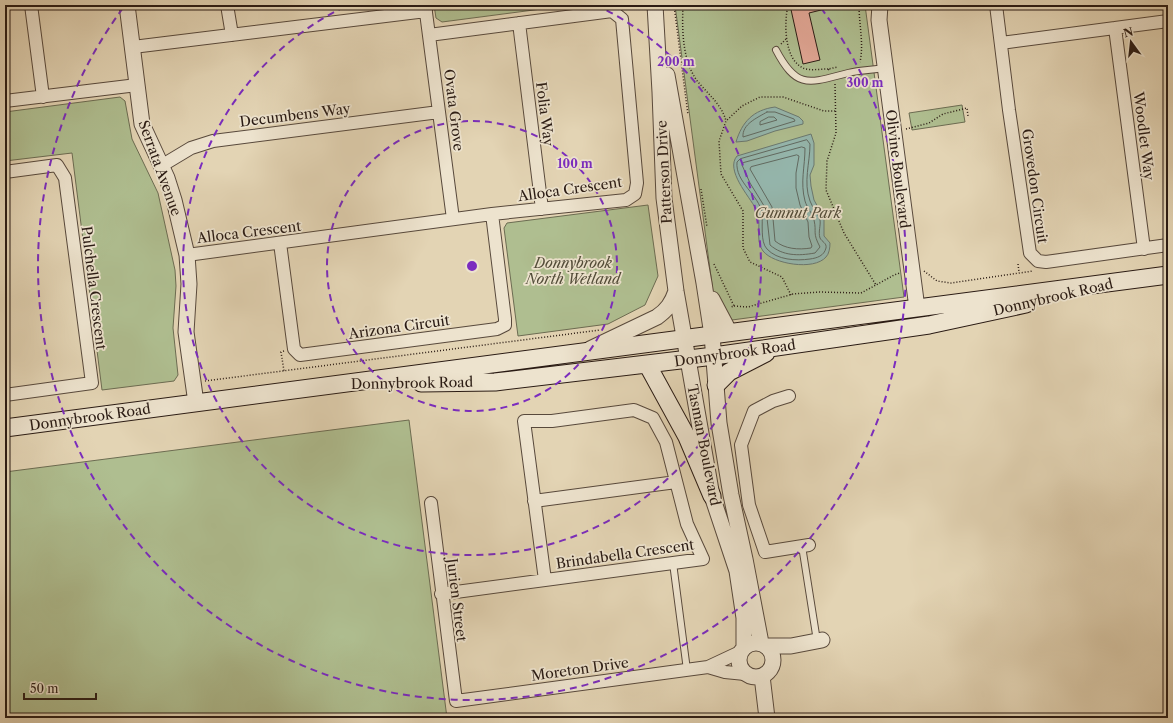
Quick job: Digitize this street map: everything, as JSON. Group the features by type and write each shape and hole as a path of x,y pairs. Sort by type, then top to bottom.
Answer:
{"main road":[{"name":"Donnybrook Road","path":"5,428 1168,275"},
{"name":"Donnybrook Road","path":"342,384 495,382 714,356 929,325 1121,281"},
{"path":"716,385 729,372 758,357 785,346"},
{"path":"647,364 688,437 712,496"}],"street":[{"path":"31,5 44,97"},
{"name":"Serrata Avenue","path":"127,5 142,124 161,166 174,200 187,255 189,284 186,332 196,403"},
{"path":"227,5 232,35"},
{"name":"Patterson Drive","path":"683,339 664,198 655,5 712,335"},
{"name":"Olivine Boulevard","path":"880,5 879,20 917,308"},
{"name":"Grovedon Circuit","path":"996,5 1030,253 1038,261 1046,262 1168,245"},
{"path":"133,47 426,8"},
{"name":"Ovata Grove","path":"426,8 453,219"},
{"name":"Alloca Crescent","path":"187,255 492,214 626,200 634,194 637,183 622,20 612,11 429,35"},
{"path":"1001,43 1168,21"},
{"name":"Folia Way","path":"519,23 542,209"},
{"name":"Woodlet Way","path":"1115,28 1144,248"},
{"path":"5,101 137,85"},
{"name":"Decumbens Way","path":"161,166 191,148 213,140 439,112"},
{"name":"Pulchella Crescent","path":"5,172 57,165 65,178 92,384 5,395"},
{"name":"Arizona Circuit","path":"294,349 300,355 501,328 505,325 505,319 492,214"},
{"path":"280,243 294,349"},
{"path":"704,283 724,325 730,333"},
{"path":"582,353 657,317 665,311 671,303 676,291"},
{"name":"Tasman Boulevard","path":"712,335 719,423 731,494 763,644"},
{"name":"Tasman Boulevard","path":"683,339 712,496 737,571 744,618 742,649"},
{"path":"789,396 773,401 754,411 741,444 749,505 765,552 806,545"},
{"name":"Brindabella Crescent","path":"441,594 703,559 687,524 666,442 653,418 642,412 634,410 552,421 524,421 534,501"},
{"path":"545,580 534,501 676,482"},
{"name":"Jurien Street","path":"431,503 441,594 456,701"},
{"path":"791,646 773,662 768,672 762,676 757,677 745,674 739,664 742,649 749,644 791,646 820,640"},
{"path":"763,644 770,650 773,662"},
{"name":"Moreton Drive","path":"456,701 708,667 742,649"},
{"name":"Moreton Drive","path":"708,667 725,672 745,674"},
{"path":"762,676 767,718"}],"lane":[{"path":"776,50 790,72 798,79 811,82 850,73 885,68"},
{"path":"806,545 820,640"},
{"path":"673,563 687,670"}],"path":[{"path":"674,5 688,119"},
{"path":"683,5 683,36 688,62 697,80 723,110 726,121"},
{"path":"788,5 785,19 786,39 794,62 804,68 828,69 840,66"},
{"path":"859,5 859,23 863,46 860,62"},
{"path":"828,69 836,86 837,112 836,132 827,161 826,190 844,233 876,285"},
{"path":"790,295 782,277 750,262 743,248 743,211 721,174 719,141 726,121 742,106 760,97 783,97 824,111 837,112"},
{"path":"906,135 906,128 929,123 943,114 967,108 968,116"},
{"path":"700,188 705,203 708,234"},
{"path":"714,264 722,282"},
{"path":"1018,264 1019,273"},
{"path":"734,306 748,307 790,295 819,292 861,293 894,275 911,271 925,271 937,281 951,283 1034,271"},
{"path":"193,383 607,329"},
{"path":"284,371 281,352 294,349"}],"green space":[{"path":"434,5 572,5 442,22 436,18"},
{"name":"Gumnut Park","path":"675,5 865,5 904,297 717,322"},
{"path":"120,97 125,101 132,139 158,193 175,270 176,286 173,328 178,375 174,381 102,390 72,153 5,161 5,112"},
{"path":"962,105 965,122 912,130 909,113"},
{"name":"Donnybrook North Wetland","path":"648,205 658,276 645,305 608,324 518,336 504,228 507,223"},
{"path":"409,420 447,718 5,718 5,472"}],"water":[{"path":"775,107 799,117 803,121 803,124 775,131 747,141 736,142 745,123 750,118 760,111"},
{"path":"811,134 814,143 814,165 810,175 811,186 814,200 824,218 824,236 830,243 830,247 827,256 820,261 803,265 775,259 768,256 760,247 758,214 739,183 734,168 734,162 737,156"}],"building":[{"path":"790,5 828,5 829,8 809,13 820,60 803,64"}]}
